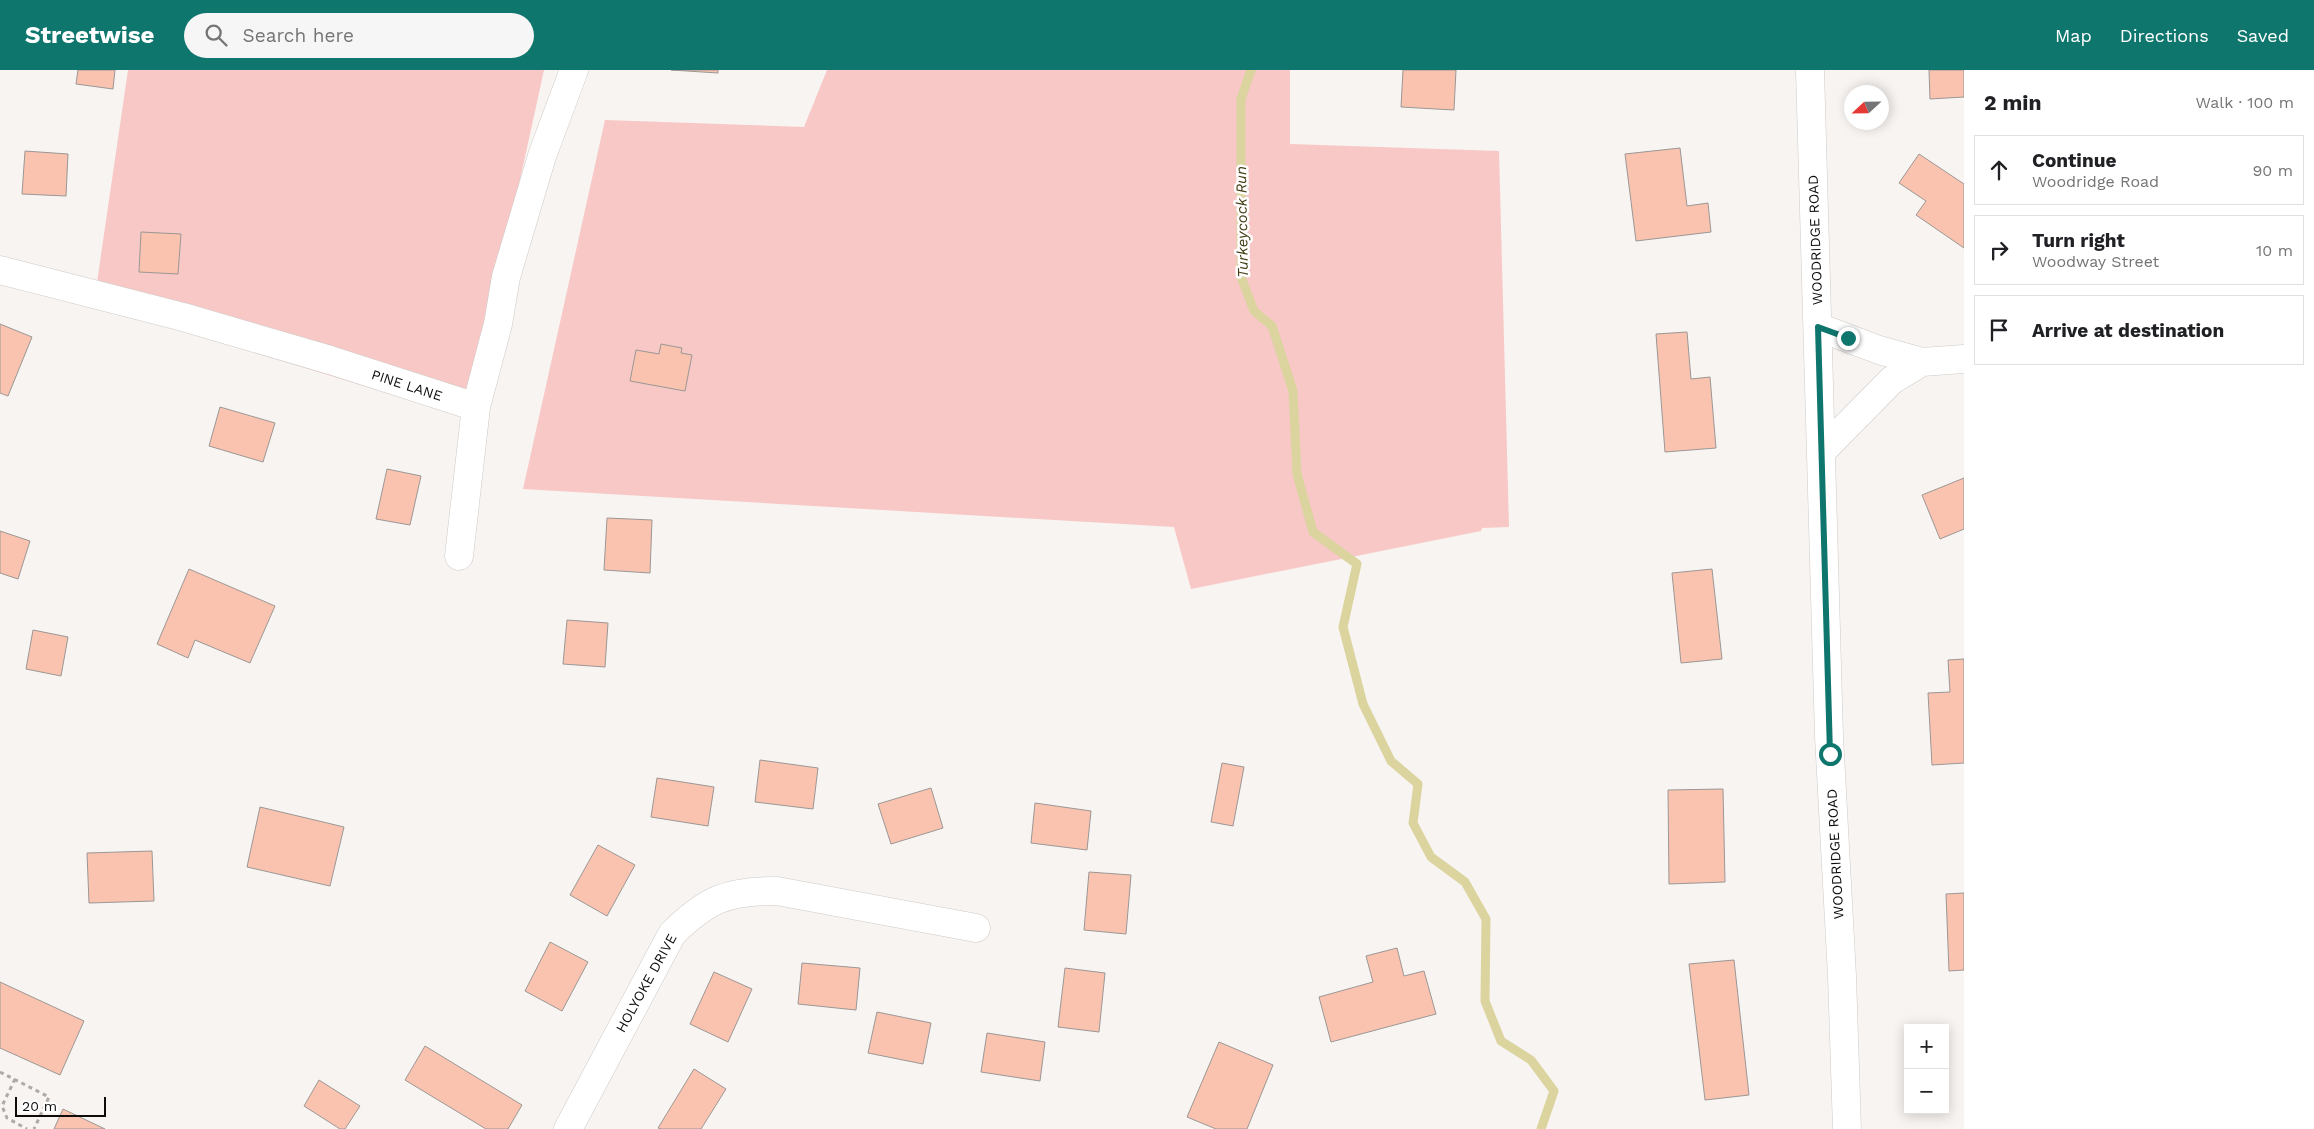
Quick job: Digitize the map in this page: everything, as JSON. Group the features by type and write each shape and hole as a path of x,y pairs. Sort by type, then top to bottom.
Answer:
{"street":[{"path":"459,556 476,407 498,324 506,277 542,156 574,70"},
{"name":"WOODRIDGE ROAD","path":"1810,70 1829,736 1842,976 1846,1129"},
{"name":"PINE LANE","path":"0,270 183,317 330,360 476,407"},
{"path":"1818,327 1879,350 1922,362 1964,359"},
{"path":"1822,451 1892,380 1922,362"},
{"name":"HOLYOKE DRIVE","path":"568,1129 672,934 694,912 720,897 748,891 777,891 976,928"}],"path":[{"path":"0,1072 49,1097 34,1129"},
{"path":"14,1079 2,1106 7,1118 27,1129"}],"shaded area":[{"path":"128,70 544,70 468,418 94,303"},
{"path":"827,70 1290,70 1290,144 1499,151 1509,527 1482,528 1481,531 1191,589 1174,527 523,489 605,120 804,127"}],"building":[{"path":"78,70 115,70 113,89 76,84"},
{"path":"671,70 718,70 718,73"},
{"path":"1403,70 1456,70 1454,110 1401,107"},
{"path":"1929,70 1964,70 1964,97 1930,99"},
{"path":"1680,148 1687,206 1708,203 1711,232 1636,241 1625,154"},
{"path":"25,151 68,154 66,196 22,194"},
{"path":"1919,154 1964,184 1964,248 1916,215 1926,201 1899,183"},
{"path":"141,232 181,234 178,274 139,272"},
{"path":"0,324 32,337 8,396 0,393"},
{"path":"1687,332 1691,379 1710,377 1716,448 1665,452 1656,334"},
{"path":"661,344 682,348 681,353 692,355 685,391 630,381 636,350 659,354"},
{"path":"220,407 275,423 263,462 209,446"},
{"path":"387,469 421,476 410,525 376,519"},
{"path":"1964,478 1964,529 1940,539 1922,495"},
{"path":"607,518 652,520 650,573 604,570"},
{"path":"0,531 30,541 18,579 0,573"},
{"path":"189,569 275,606 250,663 195,640 188,658 157,644"},
{"path":"1712,569 1722,659 1681,663 1672,573"},
{"path":"567,620 608,623 605,667 563,664"},
{"path":"33,630 68,637 61,676 26,669"},
{"path":"1964,659 1964,763 1932,765 1928,693 1950,692 1948,660"},
{"path":"760,760 818,768 813,809 755,802"},
{"path":"1222,763 1244,767 1233,826 1211,822"},
{"path":"657,778 714,787 708,826 651,817"},
{"path":"931,788 943,828 891,844 878,804"},
{"path":"1723,789 1725,882 1669,884 1668,790"},
{"path":"1035,803 1091,811 1087,850 1031,843"},
{"path":"260,807 344,827 330,886 247,867"},
{"path":"598,845 635,865 607,916 570,895"},
{"path":"152,851 154,901 89,903 87,853"},
{"path":"1089,872 1131,875 1126,934 1084,930"},
{"path":"1964,893 1964,970 1949,971 1946,894"},
{"path":"550,942 588,962 562,1011 525,991"},
{"path":"1397,948 1404,976 1424,971 1436,1014 1331,1042 1319,997 1373,982 1366,956"},
{"path":"1734,960 1749,1095 1705,1100 1689,964"},
{"path":"802,963 860,968 856,1010 798,1004"},
{"path":"1065,968 1105,973 1099,1032 1058,1027"},
{"path":"714,972 752,989 728,1042 690,1024"},
{"path":"0,982 84,1021 60,1075 0,1048"},
{"path":"877,1012 931,1023 923,1064 868,1053"},
{"path":"987,1033 1045,1042 1040,1081 981,1072"},
{"path":"1219,1042 1273,1065 1247,1129 1216,1129 1187,1117"},
{"path":"425,1046 522,1105 508,1129 486,1129 405,1080"},
{"path":"694,1069 726,1089 701,1129 658,1128"},
{"path":"319,1080 360,1106 345,1129 340,1129 304,1106"},
{"path":"63,1109 105,1129 54,1129"}],"waterway":[{"name":"Turkeycock Run","path":"1251,70 1241,99 1241,277 1254,311 1272,326 1293,391 1297,474 1313,532 1357,564 1343,627 1363,704 1391,761 1418,784 1413,823 1431,857 1465,882 1486,919 1485,1001 1501,1041 1531,1060 1554,1091 1541,1129"}],"route":[{"path":"1830,754 1818,327 1848,338"}]}
